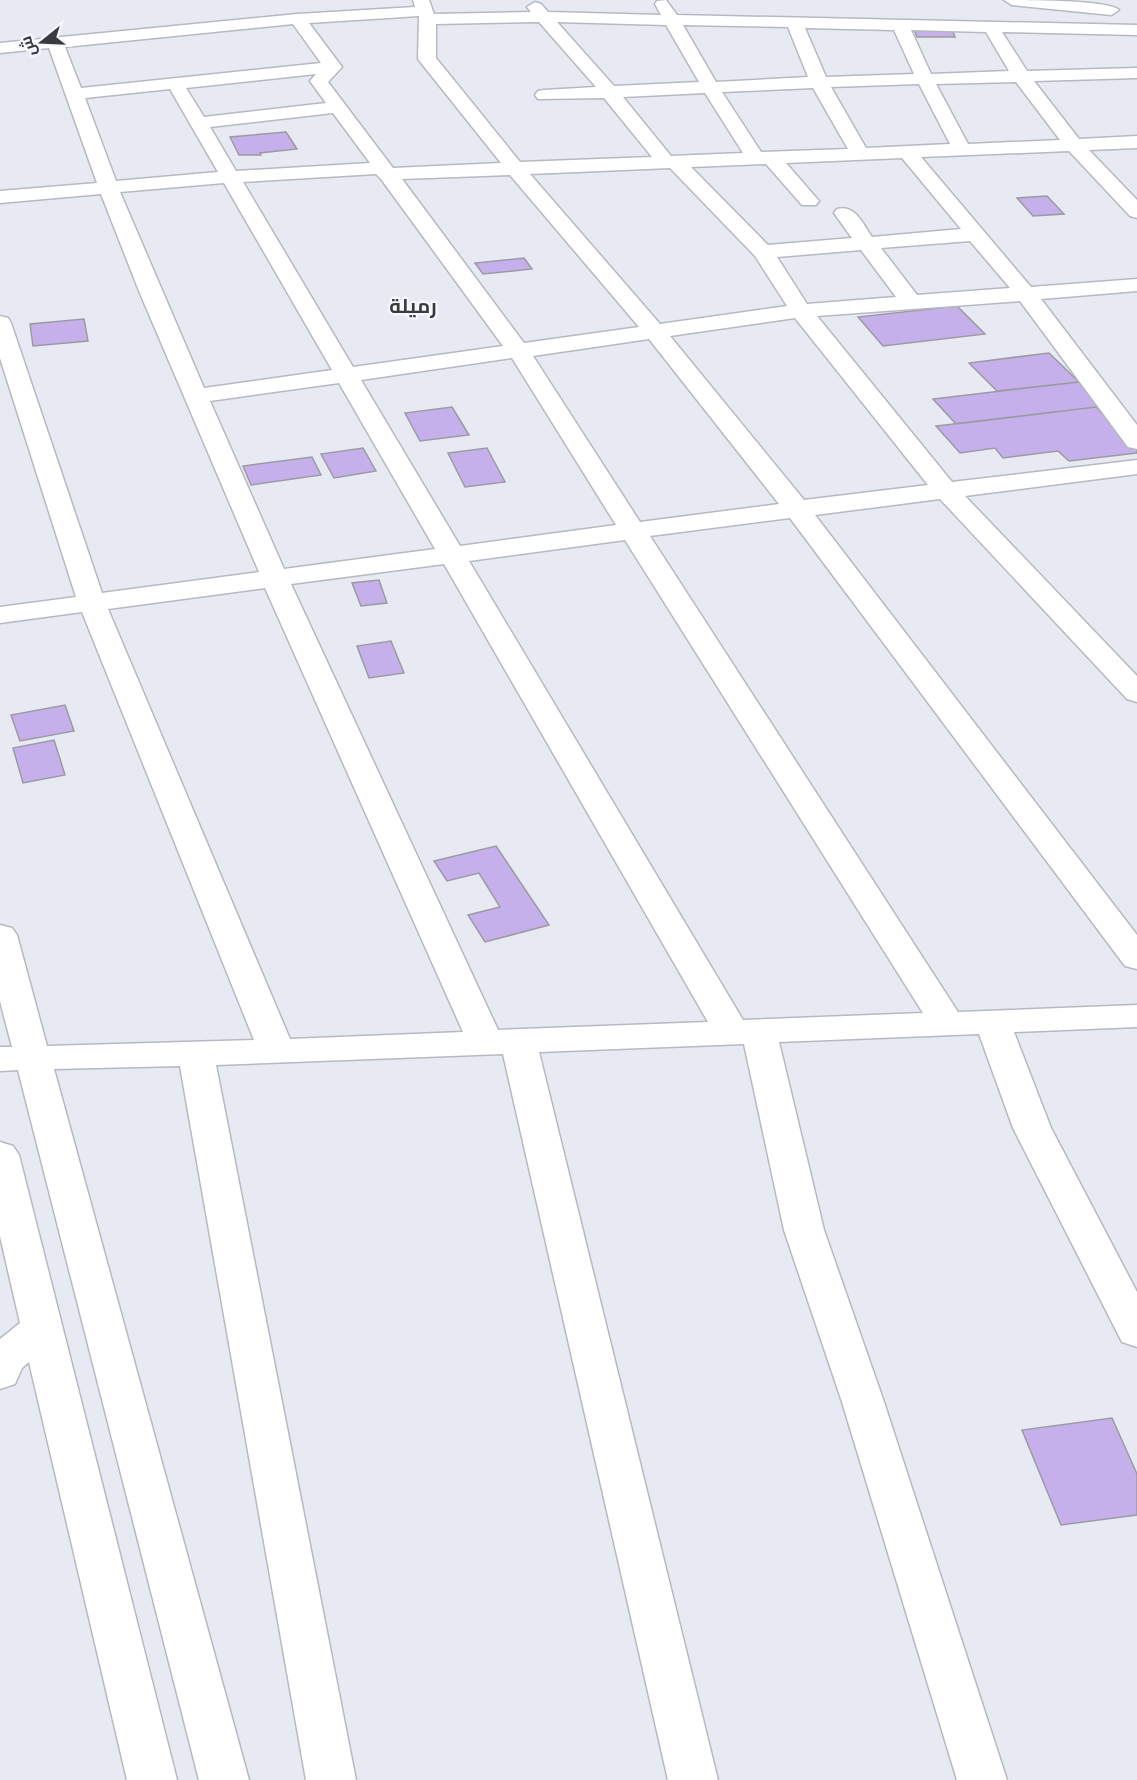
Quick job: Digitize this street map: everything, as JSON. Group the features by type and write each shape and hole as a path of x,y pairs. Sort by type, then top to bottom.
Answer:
{"street":[{"path":"530,0 542,17 669,161 763,252 801,311 947,492 1137,693"},
{"path":"661,0 710,87 763,157 809,201"},
{"path":"1012,0 1105,5"},
{"path":"1081,0 1105,5 1135,29"},
{"path":"425,10 427,59 514,167 653,330 797,509 1137,958"},
{"path":"0,48 297,19 425,10 542,17 1135,29"},
{"path":"297,19 333,67"},
{"path":"794,22 819,82 860,153"},
{"path":"900,25 962,150"},
{"path":"991,27 1021,76 1073,144 1137,212"},
{"path":"56,44 108,187 195,396 275,579 502,1041 693,1780"},
{"path":"74,94 333,67"},
{"path":"333,67 320,81 383,171 517,349 947,1023"},
{"path":"544,95 819,82 1137,73"},
{"path":"176,85 452,555 746,1032 804,1230 863,1402 982,1780"},
{"path":"198,123 338,107"},
{"path":"0,197 230,177 1137,142"},
{"path":"907,152 1026,294 1137,442"},
{"path":"844,213 912,303"},
{"path":"763,252 976,234"},
{"path":"195,396 517,349 801,311 1137,285"},
{"path":"0,323 92,603 277,1051"},
{"path":"0,615 797,509 1137,467"},
{"path":"0,935 16,1058 224,1780"},
{"path":"16,1058 277,1051 1137,1016"},
{"path":"992,1022 1032,1128 1137,1331"},
{"path":"196,1054 331,1780"},
{"path":"0,1155 152,1780"},
{"path":"0,1373 2,1361 42,1328"}],"building":[{"path":"914,29 952,29 955,37 917,37"},
{"path":"286,132 297,149 260,153 261,155 239,155 230,137"},
{"path":"1047,196 1064,214 1033,216 1017,198"},
{"path":"524,258 532,269 483,274 475,263"},
{"path":"957,306 985,334 883,346 858,317"},
{"path":"84,319 88,341 33,346 30,324"},
{"path":"1049,353 1079,382 997,391 969,363"},
{"path":"1079,382 1104,406 956,424 933,399"},
{"path":"452,407 469,435 420,441 405,413"},
{"path":"1096,407 1137,447 1137,453 1069,461 1058,451 1003,458 995,448 960,453 936,426"},
{"path":"363,448 376,471 334,478 321,454"},
{"path":"487,448 505,482 465,487 448,453"},
{"path":"312,457 321,475 251,485 243,466"},
{"path":"379,580 387,603 361,606 352,583"},
{"path":"391,641 404,673 369,678 357,646"},
{"path":"65,705 74,731 20,741 11,715"},
{"path":"54,740 65,775 23,783 13,748"},
{"path":"496,846 549,925 485,942 468,915 500,907 479,873 447,881 434,861"},
{"path":"1112,1418 1137,1474 1137,1515 1061,1525 1022,1430"}],"district":[{"name":"رميلة","path":"413,306"}]}
